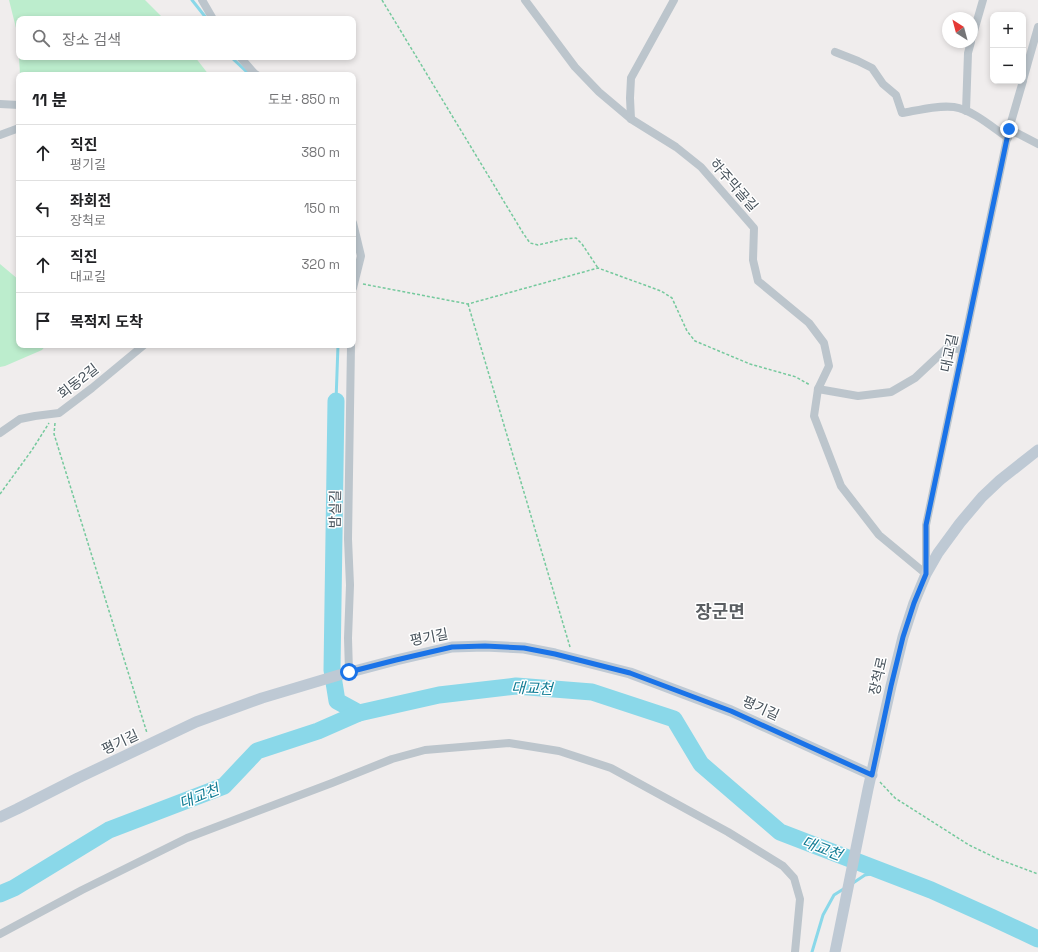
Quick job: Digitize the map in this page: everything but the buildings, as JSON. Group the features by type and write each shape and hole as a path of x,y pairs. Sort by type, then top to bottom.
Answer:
{"main road":[{"name":"장척로","path":"834,952 891,686 903,637 914,603 926,574 938,552 960,524 982,497 1000,480 1038,450"},
{"name":"평기길","path":"0,817 196,722 262,698 328,678 452,647 485,646 524,648 574,658 630,673 731,711 872,775"}],"street":[{"path":"202,0 211,16"},
{"name":"하주막골길","path":"525,0 575,67 599,92 631,119 676,147 701,167 754,228 753,260 758,281 809,323 824,343 830,366 818,389 814,416 841,486 879,535 926,574"},
{"path":"631,119 631,78 674,0"},
{"path":"978,17 983,0"},
{"name":"대교길","path":"1026,70 1038,27"},
{"path":"966,112 969,48"},
{"path":"835,52 872,68 883,84 896,95 902,113 937,107 955,107 972,114 1008,138"},
{"path":"243,60 253,72"},
{"name":"대교길","path":"926,574 926,525 1009,129 1022,84"},
{"path":"0,104 16,105"},
{"path":"0,135 16,129"},
{"path":"1009,129 1038,144"},
{"path":"356,235 361,256 356,277"},
{"path":"818,389 858,396 891,392 915,378 948,347 963,350"},
{"name":"회동2길","path":"0,433 20,419 59,413 140,348"},
{"name":"밤실길","path":"344,674 348,638 350,585 348,539 351,348"},
{"path":"0,934 82,890 187,838 392,759 425,750 509,743 559,751 611,768 728,832 783,866 794,878 800,899 795,952"}],"path":[{"path":"382,0 530,243 538,245 564,238 576,238 582,244 598,268"},
{"path":"356,285 468,304 598,268 661,291 672,298 687,331 694,341 750,364 796,377 818,389"},
{"path":"468,304 574,658"},
{"path":"0,494 32,450 55,413"},
{"path":"55,413 54,434 150,744"},
{"path":"872,775 896,798 969,845 998,859 1038,874"}],"green space":[{"path":"9,0 145,0 161,16 16,16 16,28"},
{"path":"19,60 197,60 207,72 20,72"},
{"path":"0,264 16,277 16,348 44,348 0,367"}],"waterway":[{"path":"192,0 205,16"},
{"path":"234,60 247,72"},
{"path":"336,401 338,348"},
{"path":"336,401 332,670 337,701 359,713"},
{"name":"대교천","path":"0,894 14,888 109,830 224,786 257,751 318,731 359,713 439,695 516,686 592,692 674,719 701,764 780,832 931,890 1038,939"},
{"path":"853,883 865,875 884,872"},
{"path":"812,952 823,915 834,895 845,888"}],"district":[{"name":"장군면","path":"720,611"}],"route":[{"path":"349,672 452,647 485,646 524,648 555,654 630,673 731,711 872,775 903,637 914,603 926,574 926,525 1009,129"}]}
